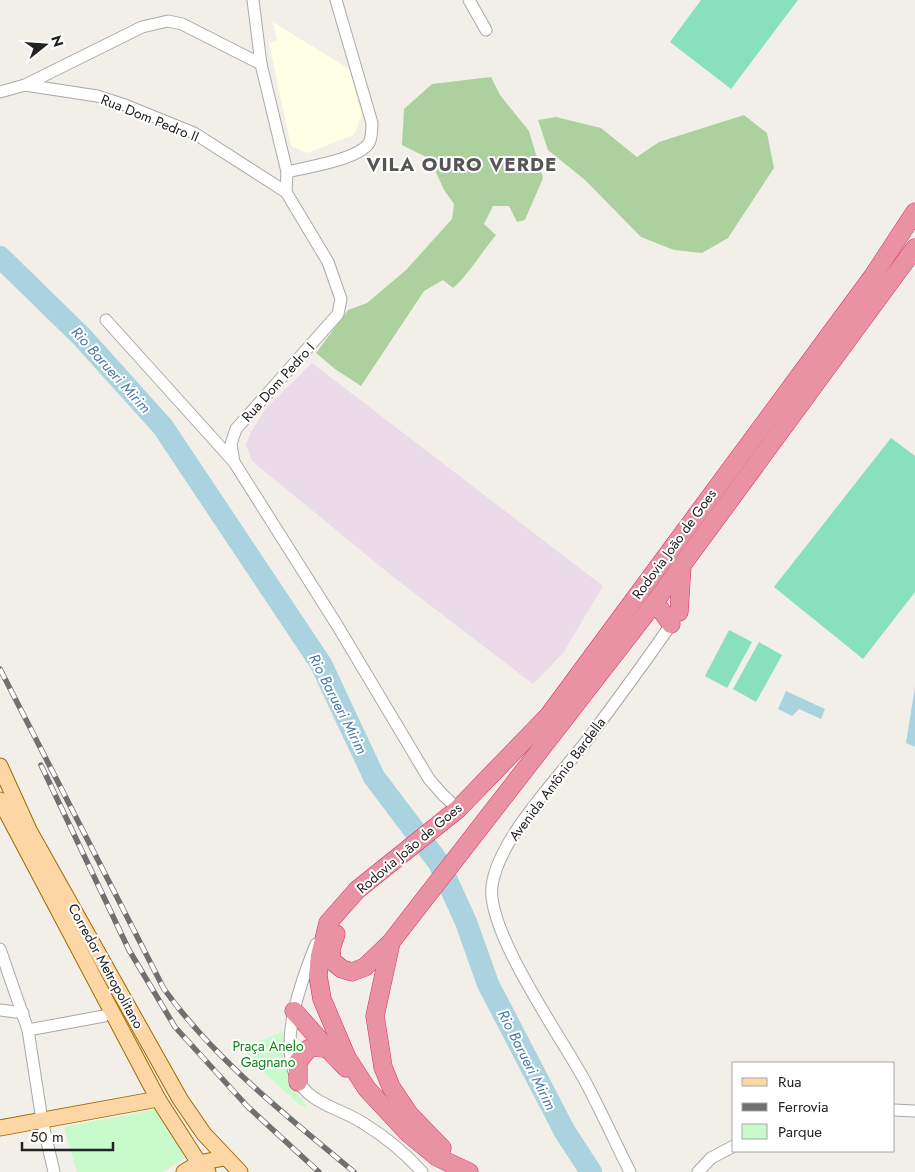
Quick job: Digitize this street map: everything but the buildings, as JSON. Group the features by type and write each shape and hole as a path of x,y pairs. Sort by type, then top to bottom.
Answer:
{"highway":[{"name":"Rodovia João de Goes","path":"465,1169 437,1157 410,1134 367,1089 347,1058 322,999 318,976 320,956 328,923 357,890 458,809 549,714 873,276 915,212"},
{"name":"Rodovia João de Goes","path":"465,1169 409,1114 391,1087 383,1067 375,1016 390,942 655,602 915,248"},
{"path":"675,618 682,564"},
{"path":"655,602 675,618"},
{"path":"458,809 467,817 471,829 466,846"},
{"path":"344,905 332,950 332,961 342,969 352,972 365,966 390,942"},
{"path":"294,1011 367,1089"},
{"path":"298,1082 298,1062 308,1050 316,1047 328,1049"}],"main road":[{"name":"Corredor Metropolitano","path":"0,766 30,832 180,1099 224,1158 240,1172"},
{"path":"0,800 158,1099 204,1167"},
{"path":"0,1128 158,1099"},
{"path":"184,1172 204,1167 224,1158"}],"street":[{"path":"253,0 261,64 287,172 286,192"},
{"path":"287,172 353,155 363,149 369,142 372,133 372,123 336,0"},
{"path":"468,0 486,30"},
{"path":"25,85 142,27 168,21 182,24 261,64"},
{"name":"Rua Dom Pedro II","path":"0,92 25,85 97,96 194,133 286,192"},
{"name":"Rua Dom Pedro I","path":"234,462 231,444 236,429 338,314 340,299 328,262 286,192"},
{"path":"106,320 234,462 337,625 430,779 458,809"},
{"name":"Avenida Antônio Bardella","path":"630,1172 584,1081 502,934 492,909 491,887 496,866 529,813 588,738 675,618"},
{"path":"328,923 306,968 294,1011 290,1044 291,1060 298,1082 312,1097 364,1123 422,1172"},
{"path":"0,949 28,1030 42,1120 54,1172"},
{"path":"0,1010 23,1012"},
{"path":"28,1030 104,1016"},
{"path":"895,1110 915,1111"},
{"path":"698,1172 711,1158 732,1147"}],"shaded area":[{"path":"273,22 349,69 362,115 354,135 307,153 291,146 269,43 277,40"},
{"path":"312,363 603,586 563,653 533,684 392,576 252,461 246,445 251,432 267,407"}],"green space":[{"path":"701,0 798,0 731,89 670,42"},
{"path":"491,77 500,95 529,131 543,178 525,220 517,222 509,206 493,206 484,224 496,235 453,288 443,280 424,291 361,386 335,369 316,353 348,310 367,303 406,270 452,219 454,204 444,190 430,159 402,145 404,109 432,84"},
{"path":"744,115 767,133 774,168 728,238 702,253 674,250 641,237 585,180 548,150 538,120 556,117 601,128 637,157 659,142"},
{"path":"891,438 915,456 915,592 863,659 774,587"},
{"path":"729,630 752,642 727,688 705,676"},
{"path":"759,642 782,655 756,702 733,689"},
{"name":"Praça Anelo Gagnano","path":"284,1031 286,1061 290,1082 308,1108 300,1105 259,1068 244,1048"},
{"path":"157,1109 171,1130 185,1158 162,1172 77,1172 64,1127"}],"water":[{"path":"915,687 915,747 906,743"},
{"path":"786,691 825,709 821,719 799,709 792,716 778,709"}],"waterway":[{"name":"Rio Barueri Mirim","path":"0,257 82,337 163,427 321,664 374,777 439,863 466,922 488,984 565,1132 591,1172"}],"railway":[{"path":"0,669 164,989 184,1015 229,1064 354,1172"},
{"path":"41,765 129,950 175,1027 247,1106 319,1172"}],"district":[{"name":"VILA OURO VERDE","path":"462,164"}]}
